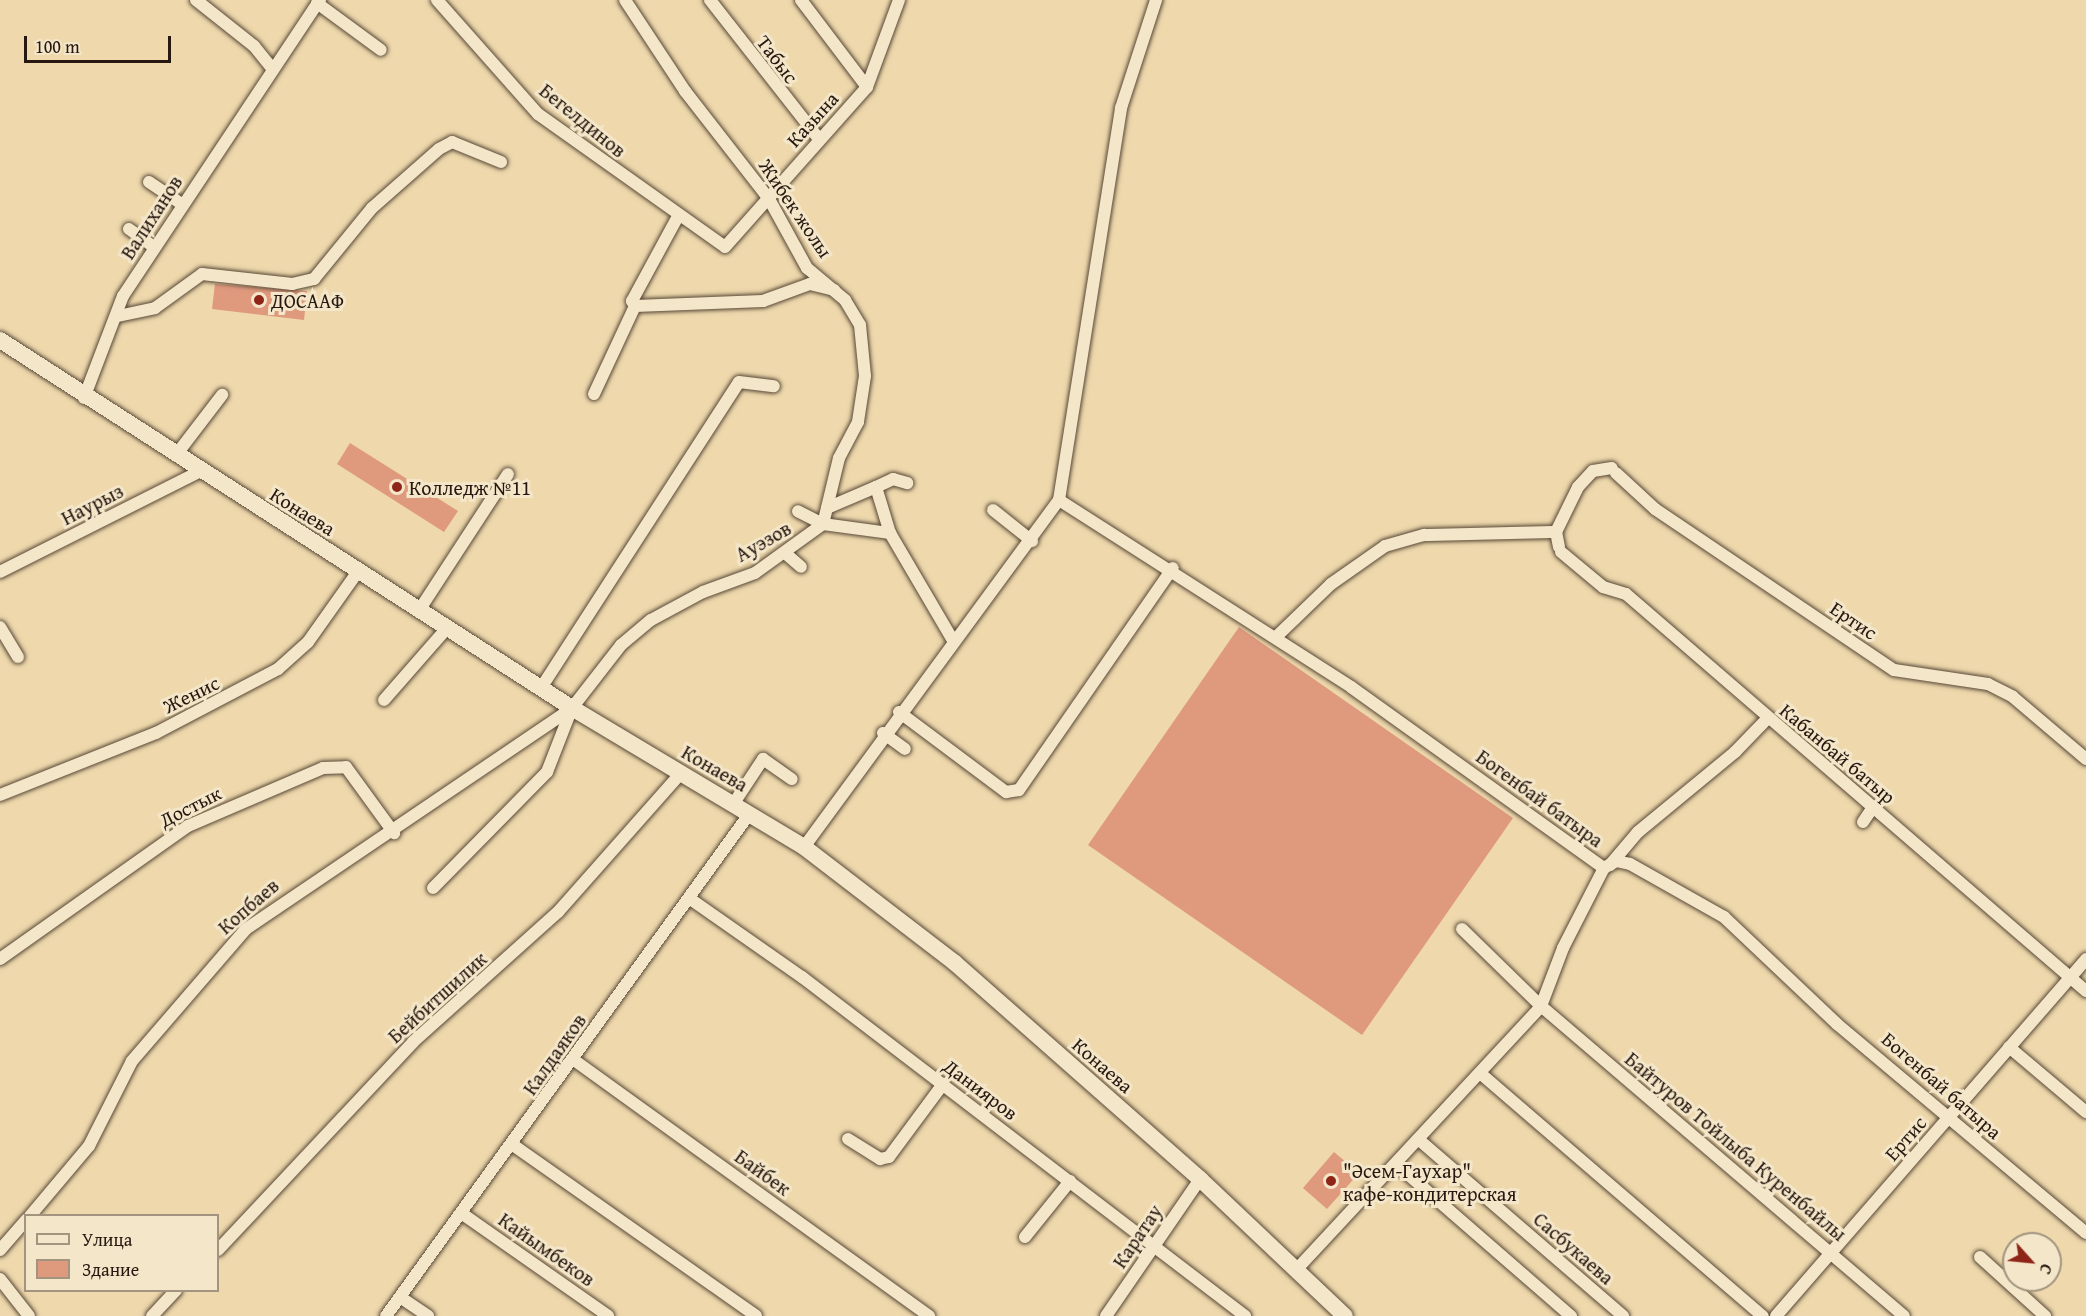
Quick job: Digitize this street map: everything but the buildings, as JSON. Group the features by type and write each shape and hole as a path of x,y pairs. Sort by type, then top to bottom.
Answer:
{"main road":[{"name":"Конаева","path":"0,340 84,398 420,609 572,708 804,847 955,963 1200,1179 1297,1269 1342,1315"}],"street":[{"path":"196,0 254,46 271,67"},
{"name":"Бегелдинов","path":"437,0 538,114 677,218 725,247"},
{"name":"Жибек жолы","path":"625,0 685,91 770,199 807,268 836,291 860,325 865,376 858,422 839,458 823,524"},
{"name":"Табыс","path":"710,0 819,139"},
{"path":"801,0 867,87"},
{"path":"804,847 899,712 1032,541 1059,500 1121,108 1156,0"},
{"name":"Казына","path":"725,247 867,87 898,1"},
{"path":"319,2 381,50"},
{"name":"Валиханов","path":"84,398 118,316 123,296 271,67 319,2"},
{"path":"118,316 155,308 202,274 292,284 314,279 372,208 439,149 452,142 501,162"},
{"path":"149,182 182,204"},
{"path":"635,306 632,300 677,218"},
{"path":"129,229 154,247"},
{"path":"635,306 763,301 810,284 836,291"},
{"path":"594,394 635,306"},
{"path":"541,687 739,382 774,386"},
{"path":"176,455 222,395"},
{"name":"Ертис","path":"1556,532 1578,487 1593,471 1614,470 1655,509 1894,670 1989,684 2013,697 2086,759"},
{"name":"Наурыз","path":"0,572 201,471"},
{"path":"420,609 508,474"},
{"path":"827,508 893,479 907,483"},
{"path":"876,487 890,533 954,642"},
{"name":"Богенбай батыра","path":"1059,500 1173,568 1607,866 1630,864 1724,917 1837,1024 2086,1233"},
{"path":"993,510 1032,541"},
{"path":"798,511 823,524 890,533"},
{"name":"Ауэзов","path":"572,708 621,645 651,620 721,584 755,573 823,524"},
{"path":"1276,637 1331,584 1385,546 1424,535 1556,532"},
{"name":"Кабанбай батыр","path":"1556,532 1560,550 1604,587 1626,594 1766,720 1873,807 2086,991"},
{"path":"785,553 801,567"},
{"path":"899,712 1006,792 1020,790 1173,568"},
{"name":"Женис","path":"0,795 156,733 278,669 308,642 358,570"},
{"path":"0,627 18,657"},
{"path":"384,700 448,627"},
{"path":"433,888 547,772 572,708"},
{"name":"Копбаев","path":"31,1214 89,1146 132,1061 246,929 309,882 394,833 572,708"},
{"path":"1297,1269 1541,1006 1563,948 1607,866 1638,832 1736,753 1766,720"},
{"path":"884,733 905,749"},
{"path":"734,803 763,759 792,779"},
{"name":"Достык","path":"0,960 163,841 323,768 346,767 394,833"},
{"name":"Бейбитшилик","path":"219,1249 413,1042 558,912 682,772"},
{"path":"1863,822 1873,807"},
{"name":"Калдаяков","path":"386,1316 464,1215 750,813"},
{"name":"Данияров","path":"689,897 943,1084 1245,1316"},
{"name":"Байтуров Тойлыба Куренбайлы","path":"1462,929 1541,1006 1904,1316"},
{"name":"Ертис","path":"1776,1316 2086,958"},
{"path":"2009,1047 2072,1093 2086,1112"},
{"name":"Байбек","path":"574,1060 929,1316"},
{"path":"1480,1072 1763,1316"},
{"path":"848,1139 880,1159 889,1157 943,1084"},
{"name":"Сасбукаева","path":"1418,1138 1623,1316"},
{"path":"513,1145 756,1316"},
{"path":"1396,1164 1571,1316"},
{"name":"Каратау","path":"1106,1316 1200,1179"},
{"path":"1025,1238 1070,1182"},
{"name":"Кайымбеков","path":"464,1215 609,1316"},
{"path":"0,1250 24,1222"},
{"path":"1980,1257 2045,1316"},
{"path":"0,1279 28,1316"},
{"path":"152,1316 174,1292"},
{"path":"400,1297 428,1316"}],"place":[{"name":"ДОСААФ","path":"259,300"},
{"name":"Колледж №11","path":"397,487"},
{"name":"\"Әсем-Гаухар\" кафе-кондитерская","path":"1331,1181"}]}
